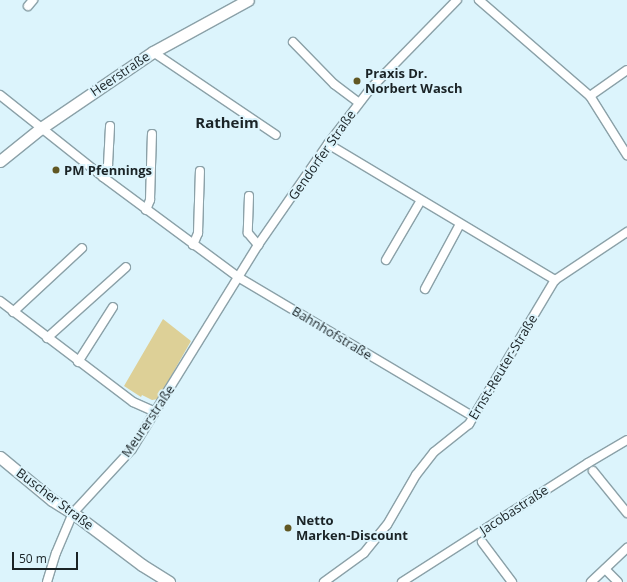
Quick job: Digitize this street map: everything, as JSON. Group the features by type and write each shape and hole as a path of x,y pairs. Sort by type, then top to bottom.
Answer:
{"main road":[{"name":"Heerstraße","path":"0,161 41,128 154,52 245,1"},
{"name":"Buscher Straße","path":"0,457 52,500 73,513 142,565 169,582"}],"street":[{"name":"Gendorfer Straße","path":"238,277 258,245 328,144 359,103 371,88 457,0"},
{"path":"479,0 590,96 627,155"},
{"path":"293,42 334,84 359,103"},
{"path":"154,52 276,135"},
{"path":"590,96 627,70"},
{"name":"Bahnhofstraße","path":"0,95 103,178 238,277 474,417"},
{"path":"103,178 108,165 110,126"},
{"path":"146,210 150,200 152,134"},
{"path":"328,144 418,196 421,200 460,224 555,280"},
{"path":"193,245 198,233 200,171"},
{"path":"249,196 248,233 258,245"},
{"path":"386,260 421,200"},
{"path":"425,289 460,224"},
{"name":"Ernst-Reuter-Straße","path":"324,582 364,553 387,525 416,475 434,452 469,424 555,280 627,232"},
{"path":"13,312 82,248"},
{"path":"47,338 126,267"},
{"name":"Meurerstraße","path":"47,582 56,553 73,513 132,449 238,277"},
{"path":"0,300 13,312 78,362 134,402 155,412"},
{"path":"78,362 113,307"},
{"name":"Jacobastraße","path":"402,582 588,463 627,440"},
{"path":"593,471 627,514"},
{"path":"482,542 512,582"},
{"path":"591,582 627,548"},
{"path":"605,569 618,582"}],"shaded area":[{"path":"163,319 191,341 158,399 152,400 142,395 141,397 124,386"}],"place":[{"name":"Praxis Dr. Norbert Wasch","path":"357,81"},
{"name":"PM Pfennings","path":"56,170"},
{"name":"Netto Marken-Discount","path":"288,528"}],"district":[{"name":"Ratheim","path":"227,123"}]}
